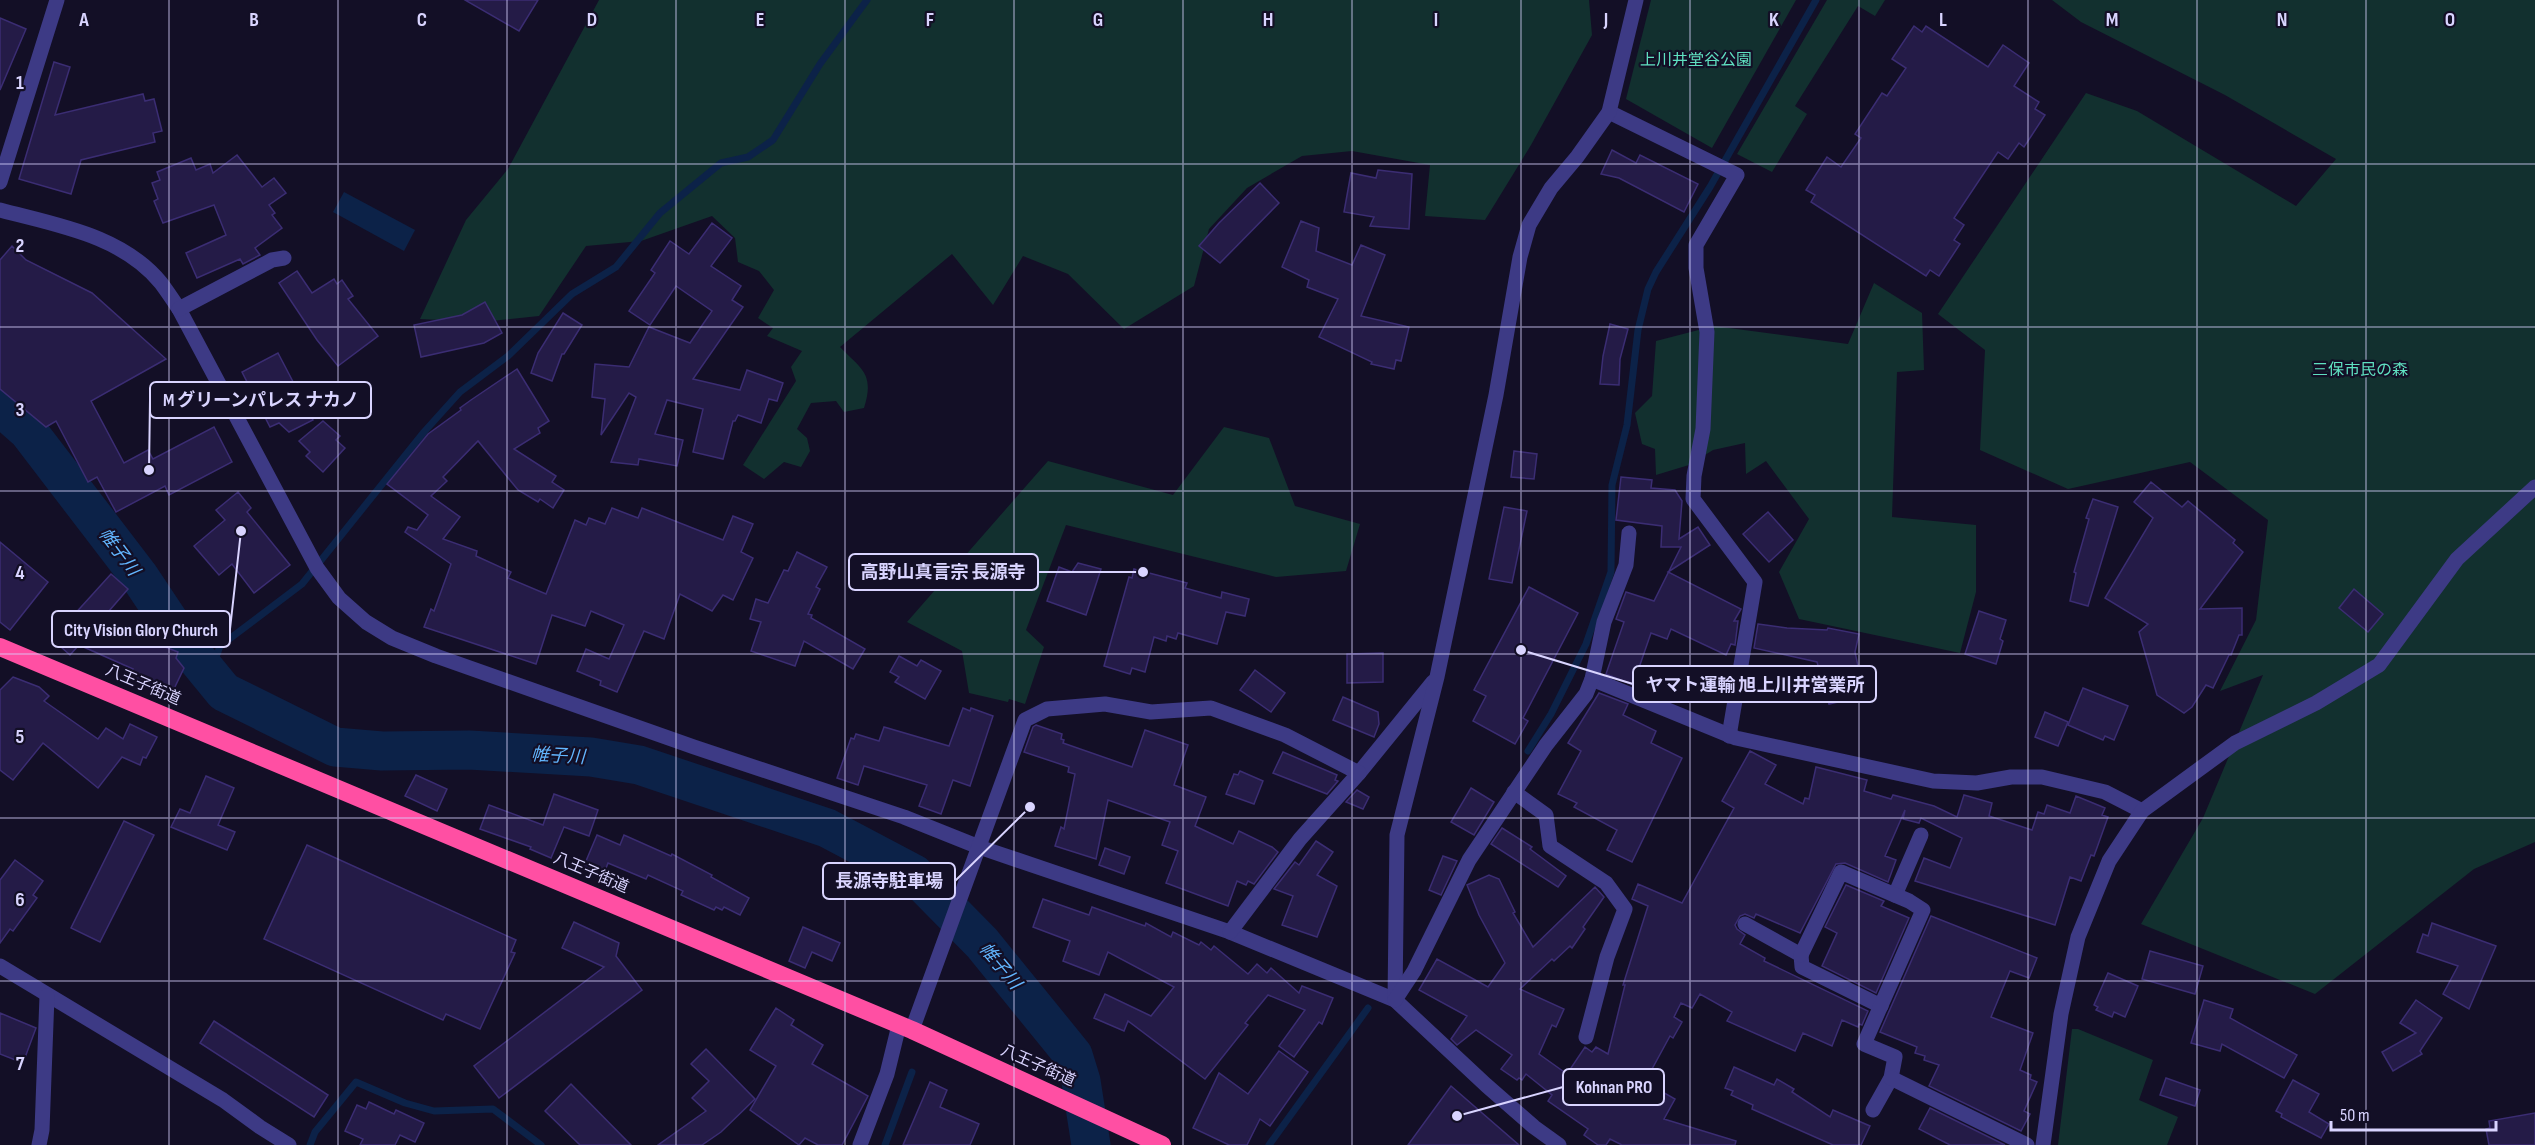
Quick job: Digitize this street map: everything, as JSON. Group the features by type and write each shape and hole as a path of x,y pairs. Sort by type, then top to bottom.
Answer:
{"highway":[{"name":"八王子街道","path":"0,648 905,1028 1162,1145"}],"street":[{"path":"0,182 57,0"},
{"path":"1395,1000 1397,835 1437,677 1496,395 1520,257 1529,225 1551,188 1578,157 1609,112 1636,0"},
{"path":"1609,112 1737,175 1696,245 1696,268 1707,332 1703,429 1694,476 1693,499 1755,582 1730,736"},
{"path":"0,210 93,236 117,247 145,267 160,282 179,309 282,498 317,568 339,598 366,622 392,638 436,656 683,744 904,817 980,847 1230,932 1395,1000 1518,1113 1559,1145"},
{"path":"179,309 272,260 284,258"},
{"path":"2043,1145 2061,1014 2078,937 2109,861 2142,811 2235,743 2316,703 2379,665 2457,560 2535,487"},
{"path":"1395,1000 1414,971 1469,860 1514,792 1586,694 1592,679 1604,622 1626,565 1629,533"},
{"path":"1230,932 1300,840 1359,773 1437,677"},
{"path":"1592,679 1730,736 1933,782 1977,783 2011,777 2042,777 2105,792 2142,811"},
{"path":"860,1145 905,1028 949,929 1024,720 1047,709 1105,704 1151,712 1211,708 1285,735 1359,773"},
{"path":"1514,792 1546,815 1550,846 1606,883 1625,909 1607,957 1586,1037"},
{"path":"1895,895 1921,835"},
{"path":"1873,1110 1891,1078 1895,1058 1864,1044 1881,1006 1923,910 1895,895 1841,872 1802,954 1802,967 1881,1006"},
{"path":"1745,924 1802,954"},
{"path":"0,966 223,1100 289,1145"},
{"path":"39,1145 42,1131 47,996"},
{"path":"1891,1078 2027,1145"}],"green space":[{"path":"599,0 1589,0 1592,35 1531,145 1485,220 1425,216 1430,165 1352,151 1302,156 1247,188 1209,229 1194,286 1124,329 1068,274 1023,256 993,305 952,254 840,347 860,367 867,379 868,387 864,408 844,412 836,401 811,403 797,429 807,438 810,451 801,467 784,462 764,479 743,465 796,381 791,367 802,351 767,336 773,328 758,318 774,290 759,271 738,262 735,238 712,216 641,241 586,246 539,316 482,322 420,319 466,220 508,169"},
{"name":"上川井堂谷公園","path":"1651,0 1796,0 1712,148 1626,99"},
{"path":"1827,0 1885,0 1875,16 1858,6 1795,106 1807,114 1772,172 1737,154"},
{"name":"三保市民の森","path":"2052,0 2535,0 2535,842 2474,869 2315,994 2141,924 2203,818 2263,675 2220,691 2256,620 2268,520 2190,462 2068,489 1980,450 1985,350 1938,314 2086,93 2137,111 2296,206 2336,159 2225,95 2081,22"},
{"path":"1874,283 1922,313 1924,370 1897,372 1892,517 1976,525 1976,592 1960,653 1799,619 1779,572 1809,519 1766,461 1746,474 1745,443 1713,450 1689,465 1656,475 1655,449 1642,444 1635,413 1652,396 1656,341 1714,326 1848,344"},
{"path":"1224,427 1269,438 1295,506 1360,524 1346,571 1276,577 1066,525 1026,630 1044,647 1025,704 1009,699 1008,702 969,693 962,651 907,622 1048,461 1173,495"},
{"path":"2072,1029 2078,1029 2153,1060 2139,1100 2178,1117 2167,1145 2058,1145"}],"water":[{"path":"344,192 415,230 404,251 333,212"}],"building":[{"path":"465,0 538,0 519,31"},
{"path":"0,18 26,29 0,90"},
{"path":"1914,26 1922,32 1926,26 1988,67 2003,45 2029,63 2014,86 2039,102 2035,109 2045,115 2024,147 2019,143 2008,159 1998,152 1954,218 1964,225 1954,240 1960,244 1939,276 1930,270 1926,276 1811,202 1815,195 1806,190 1827,157 1841,167 1861,138 1855,134 1882,93 1887,96 1906,68 1892,59"},
{"path":"54,62 70,67 55,115 143,94 145,101 154,99 162,131 153,133 155,142 81,160 71,194 19,179"},
{"path":"1612,150 1636,163 1640,155 1698,184 1684,212 1619,178 1601,174"},
{"path":"237,155 262,187 274,178 286,193 269,205 275,213 272,215 282,228 255,248 260,255 243,264 240,259 197,278 186,253 226,235 214,205 163,223 154,201 158,199 152,183 160,180 157,172 191,158 196,170 210,164 213,173"},
{"path":"1378,170 1412,174 1409,229 1370,226 1374,217 1344,212 1351,173 1376,178"},
{"path":"1260,183 1279,203 1220,263 1199,246"},
{"path":"1301,221 1319,228 1316,251 1352,265 1361,245 1385,255 1361,316 1409,327 1401,361 1396,360 1394,369 1371,364 1372,362 1319,337 1338,299 1307,287 1309,280 1282,267"},
{"path":"712,223 732,238 711,266 741,286 732,300 743,307 693,379 740,390 747,370 783,383 777,401 769,399 761,423 738,415 733,421 723,459 693,452 703,409 667,400 655,434 683,440 677,466 639,459 638,465 611,462 636,397 629,393 601,435 605,399 592,397 595,364 629,367 649,327 690,343 712,311 676,286 650,325 629,311 655,273 651,270 670,241 689,254"},
{"path":"12,246 26,260 92,293 166,359 91,401 124,463 148,450 153,459 214,427 232,462 169,495 165,486 116,512 97,477 88,482 56,421 46,427 0,389 0,260"},
{"path":"297,271 312,293 334,279 337,284 342,280 353,296 348,299 378,336 338,366 317,340 279,283"},
{"path":"485,302 502,333 484,343 421,357 414,325 462,315"},
{"path":"563,313 582,325 562,354 552,381 531,373 538,353"},
{"path":"1610,324 1628,329 1620,359 1619,385 1600,384"},
{"path":"278,353 313,420 289,432 279,423 270,427 242,372"},
{"path":"517,369 549,421 538,428 540,433 514,449 556,476 552,482 564,490 553,508 540,499 538,502 518,490 478,441 443,477 447,481 431,496 460,517 443,539 477,551 476,556 511,572 508,578 546,594 575,520 586,525 589,518 605,524 612,508 638,518 642,508 723,540 733,516 753,524 741,552 753,558 733,600 723,595 712,611 680,594 664,639 644,631 617,692 600,685 601,681 577,671 586,649 609,659 624,625 591,611 585,626 552,615 536,664 424,627 431,609 434,611 451,564 405,532 408,527 417,530 428,515 387,484 428,434 461,410 460,408"},
{"path":"323,421 340,436 336,440 345,448 323,472 306,456 310,452 299,441"},
{"path":"1514,451 1537,454 1534,479 1511,477"},
{"path":"1621,477 1652,480 1651,488 1675,490 1682,501 1679,539 1698,527 1710,545 1669,572 1681,547 1661,547 1662,526 1616,520"},
{"path":"2151,482 2182,507 2188,501 2235,540 2233,543 2243,552 2200,609 2242,608 2242,635 2239,635 2213,688 2206,685 2192,707 2184,713 2157,695 2139,632 2148,624 2105,598 2153,518 2134,502"},
{"path":"238,492 251,508 247,512 290,565 254,593 232,564 219,575 194,546 225,520 216,510"},
{"path":"2093,499 2118,507 2088,606 2070,601 2076,573 2074,572 2089,519 2086,518"},
{"path":"1504,507 1527,511 1512,583 1489,579"},
{"path":"1768,512 1793,540 1769,562 1743,534"},
{"path":"0,542 48,582 10,630 0,622"},
{"path":"797,552 827,567 816,587 820,589 808,614 812,615 811,618 865,649 853,669 804,641 795,666 751,651 761,622 750,619 756,599 768,603 784,570 788,571"},
{"path":"1078,563 1101,569 1086,615 1047,601 1059,567 1072,572"},
{"path":"1134,569 1187,583 1185,588 1221,598 1222,592 1249,599 1245,616 1226,612 1217,644 1178,633 1176,639 1167,636 1166,641 1154,637 1145,672 1132,668 1130,674 1104,666 1129,577 1132,578"},
{"path":"1668,572 1741,609 1734,621 1738,621 1735,645 1731,644 1726,655 1671,629 1667,639 1651,633 1633,685 1606,674 1624,622 1616,619 1626,592 1654,601"},
{"path":"111,574 128,589 96,626 144,647 147,640 178,652 176,658 184,668 171,695 129,678 133,669 79,645 70,655 52,639"},
{"path":"1529,587 1578,613 1523,718 1528,721 1515,744 1473,721 1486,696 1474,690"},
{"path":"2354,589 2383,614 2368,632 2339,608"},
{"path":"1979,611 2006,620 1996,664 1965,654"},
{"path":"1758,624 1787,628 1827,630 1828,628 1859,634 1855,652 1858,666 1854,666 1856,686 1850,686 1847,700 1829,704 1817,662 1754,648"},
{"path":"1383,653 1383,682 1347,683 1347,654"},
{"path":"899,656 917,666 921,660 941,671 925,699 895,682 899,677 890,672"},
{"path":"1255,670 1285,693 1271,712 1240,690"},
{"path":"13,677 39,687 49,696 44,701 98,739 106,728 123,739 130,724 157,737 140,765 122,757 98,788 43,743 13,780 0,770 0,690"},
{"path":"2083,688 2128,706 2114,740 2105,736 2103,740 2068,725"},
{"path":"1599,693 1628,704 1623,715 1656,731 1651,743 1682,758 1632,862 1607,850 1617,830 1574,807 1577,803 1558,794 1581,751 1568,743"},
{"path":"1343,697 1378,712 1379,724 1374,737 1333,720"},
{"path":"963,708 970,711 971,708 993,716 970,786 953,780 941,814 919,806 927,785 864,766 858,785 837,778 851,738 854,739 856,734 879,741 884,727 949,746"},
{"path":"2045,712 2068,722 2058,746 2035,737"},
{"path":"1036,725 1062,734 1063,743 1132,767 1145,730 1188,745 1174,785 1206,797 1195,826 1233,844 1239,831 1278,852 1254,884 1248,881 1246,885 1237,881 1228,906 1166,883 1178,851 1162,845 1170,822 1108,800 1096,859 1055,846 1061,827 1064,829 1075,774 1068,772 1069,767 1024,752 1033,727"},
{"path":"1750,751 1776,765 1765,784 1803,804 1805,798 1809,799 1816,767 1867,780 1864,791 1891,799 1893,795 1934,806 1957,817 1964,795 1992,803 1989,816 2032,830 2038,812 2044,814 2047,805 2070,813 2076,796 2105,808 2102,815 2108,817 2094,856 2091,855 2081,881 2070,877 2055,925 1915,881 1924,858 1950,868 1962,838 1921,818 1919,823 1903,819 1905,810 1885,856 1896,860 1888,882 1845,863 1836,864 1800,933 1756,914 1754,918 1745,914 1740,916 1735,925 1745,935 1740,944 1765,958 1764,961 1868,1011 1862,1025 1859,1024 1858,1027 1842,1020 1832,1046 1803,1033 1795,1051 1727,1021 1732,1012 1700,994 1692,1008 1681,1003 1674,1017 1682,1022 1673,1038 1670,1036 1645,1082 1675,1099 1664,1119 1736,1141 1735,1145 1622,1145 1610,1139 1606,1145 1598,1145 1584,1135 1588,1129 1548,1101 1552,1095 1526,1074 1522,1080 1519,1078 1517,1080 1501,1069 1512,1055 1476,1030 1457,1045 1451,1039 1467,1016 1419,990 1437,959 1488,987 1505,963 1479,915 1467,885 1489,875 1499,879 1515,912 1513,913 1533,947 1595,887 1604,897 1583,927 1585,929 1572,948 1570,946 1554,961 1552,959 1520,989 1564,1009 1556,1027 1552,1025 1539,1054 1567,1074 1585,1047 1592,1052 1596,1047 1608,1054 1625,985 1623,985 1648,906 1632,899 1638,884 1682,903 1734,808 1722,801"},
{"path":"1283,752 1337,775 1335,780 1338,781 1327,794 1273,773"},
{"path":"1240,771 1263,781 1254,804 1226,794 1234,774 1238,775"},
{"path":"416,775 447,789 437,811 405,796"},
{"path":"206,776 234,788 218,825 235,832 227,850 171,827 180,809 190,813"},
{"path":"1471,788 1494,802 1474,835 1451,822"},
{"path":"1357,790 1369,797 1363,809 1346,802"},
{"path":"554,794 598,810 589,836 564,827 551,858 530,849 531,847 480,829 489,805 543,825"},
{"path":"124,821 154,835 100,942 71,928"},
{"path":"1502,828 1532,847 1530,849 1566,876 1558,887 1491,844"},
{"path":"597,835 620,845 624,835 671,856 672,854 749,898 740,915 724,907 722,910 716,907 714,910 681,895 683,891 648,875 646,879 608,863 603,876 583,868"},
{"path":"1316,841 1333,852 1317,875 1337,886 1317,937 1282,925 1293,896 1274,889 1295,862 1299,865"},
{"path":"307,845 516,940 511,952 515,953 480,1029 446,1014 443,1020 264,939"},
{"path":"1105,848 1130,857 1124,874 1099,865"},
{"path":"1443,856 1457,861 1441,895 1429,890"},
{"path":"15,860 43,881 33,895 37,898 13,931 10,929 0,943 0,880"},
{"path":"1846,885 1884,901 1881,906 1909,918 1876,993 1822,966 1837,933 1825,927"},
{"path":"1043,899 1089,915 1092,907 1145,926 1146,923 1171,937 1173,932 1199,945 1201,942 1211,950 1214,946 1248,974 1257,964 1267,973 1271,968 1299,993 1302,986 1333,998 1322,1024 1319,1022 1294,1057 1279,1046 1305,1010 1268,995 1245,1023 1248,1025 1205,1079 1128,1021 1124,1031 1094,1018 1105,994 1151,1016 1174,987 1108,952 1099,975 1063,961 1070,941 1033,927"},
{"path":"1931,916 2037,958 2029,978 2010,971 1991,1017 2033,1033 2020,1070 2031,1075 2030,1079 2037,1082 2024,1111 2030,1114 2021,1131 1929,1086 1939,1065 1924,1060 1925,1056 1915,1053 1917,1047 1880,1032"},
{"path":"574,922 619,943 616,956 642,990 499,1098 474,1066 604,967 562,948"},
{"path":"2432,923 2496,946 2469,1009 2443,994 2458,966 2417,952 2423,934 2428,936"},
{"path":"803,927 840,943 832,961 812,952 805,968 789,961"},
{"path":"2150,951 2203,966 2195,994 2142,979"},
{"path":"2108,973 2138,986 2125,1017 2114,1012 2112,1017 2096,1010 2098,1007 2094,1005"},
{"path":"2204,1000 2233,1009 2230,1018 2297,1055 2284,1078 2222,1044 2220,1051 2191,1043"},
{"path":"2416,1000 2442,1018 2420,1051 2422,1054 2393,1071 2382,1052 2416,1033 2400,1023"},
{"path":"776,1008 794,1020 791,1025 823,1045 812,1064 868,1096 842,1145 818,1145 805,1138 799,1145 750,1110 776,1066 750,1050"},
{"path":"0,1013 36,1028 23,1063 0,1054"},
{"path":"214,1021 328,1095 314,1117 200,1043"},
{"path":"706,1049 755,1099 721,1132 702,1145 658,1145 706,1111 692,1098 709,1081 691,1064"},
{"path":"1279,1051 1308,1072 1270,1126 1260,1119 1247,1145 1229,1145 1193,1128 1219,1073 1248,1094"},
{"path":"1734,1067 1774,1085 1777,1079 1794,1089 1792,1092 1830,1117 1833,1110 1870,1126 1861,1145 1833,1145 1752,1109 1753,1105 1731,1095 1733,1091 1725,1088"},
{"path":"2166,1078 2200,1090 2195,1106 2160,1095"},
{"path":"2293,1080 2319,1094 2309,1112 2329,1124 2321,1138 2281,1117 2282,1114 2276,1111"},
{"path":"930,1082 947,1090 940,1107 979,1124 970,1145 903,1145"},
{"path":"571,1084 631,1145 580,1145 545,1111"},
{"path":"1451,1086 1519,1145 1408,1145"},
{"path":"369,1102 394,1114 396,1110 424,1123 415,1142 400,1135 395,1145 360,1145 363,1139 345,1131 357,1105 366,1109"},
{"path":"1930,1108 2005,1145 1950,1145 1919,1129"},
{"path":"2535,1113 2535,1145 2489,1145 2486,1129 2490,1128 2489,1121"}],"waterway":[{"path":"212,677 220,646 302,584 424,432 460,392 508,356 572,294 616,267 660,213 721,163 748,157 773,140 820,64 867,0"},
{"path":"1528,751 1551,714 1586,644 1611,572 1612,485 1627,425 1638,330 1648,289 1656,272 1710,187 1816,0"},
{"name":"帷子川","path":"0,406 28,431 139,576 183,642 224,692 335,747 382,751 469,750 591,757 639,765 827,828 914,874 982,943 1073,1055 1081,1081 1091,1145"},
{"name":"帷子川","path":"0,412 5,410"},
{"path":"975,955 982,943"},
{"path":"1269,1145 1368,1008"},
{"path":"885,1145 912,1072"},
{"path":"310,1145 315,1132 356,1082 405,1103 434,1111 493,1109 541,1145"}],"place":[{"name":"M グリーンパレス ナカノ","path":"149,470"},
{"name":"City Vision Glory Church","path":"241,531"},
{"name":"高野山真言宗 長源寺","path":"1143,572"},
{"name":"ヤマト運輸 旭上川井営業所","path":"1521,650"},
{"name":"長源寺駐車場","path":"1030,807"},
{"name":"Kohnan PRO","path":"1457,1116"}]}
